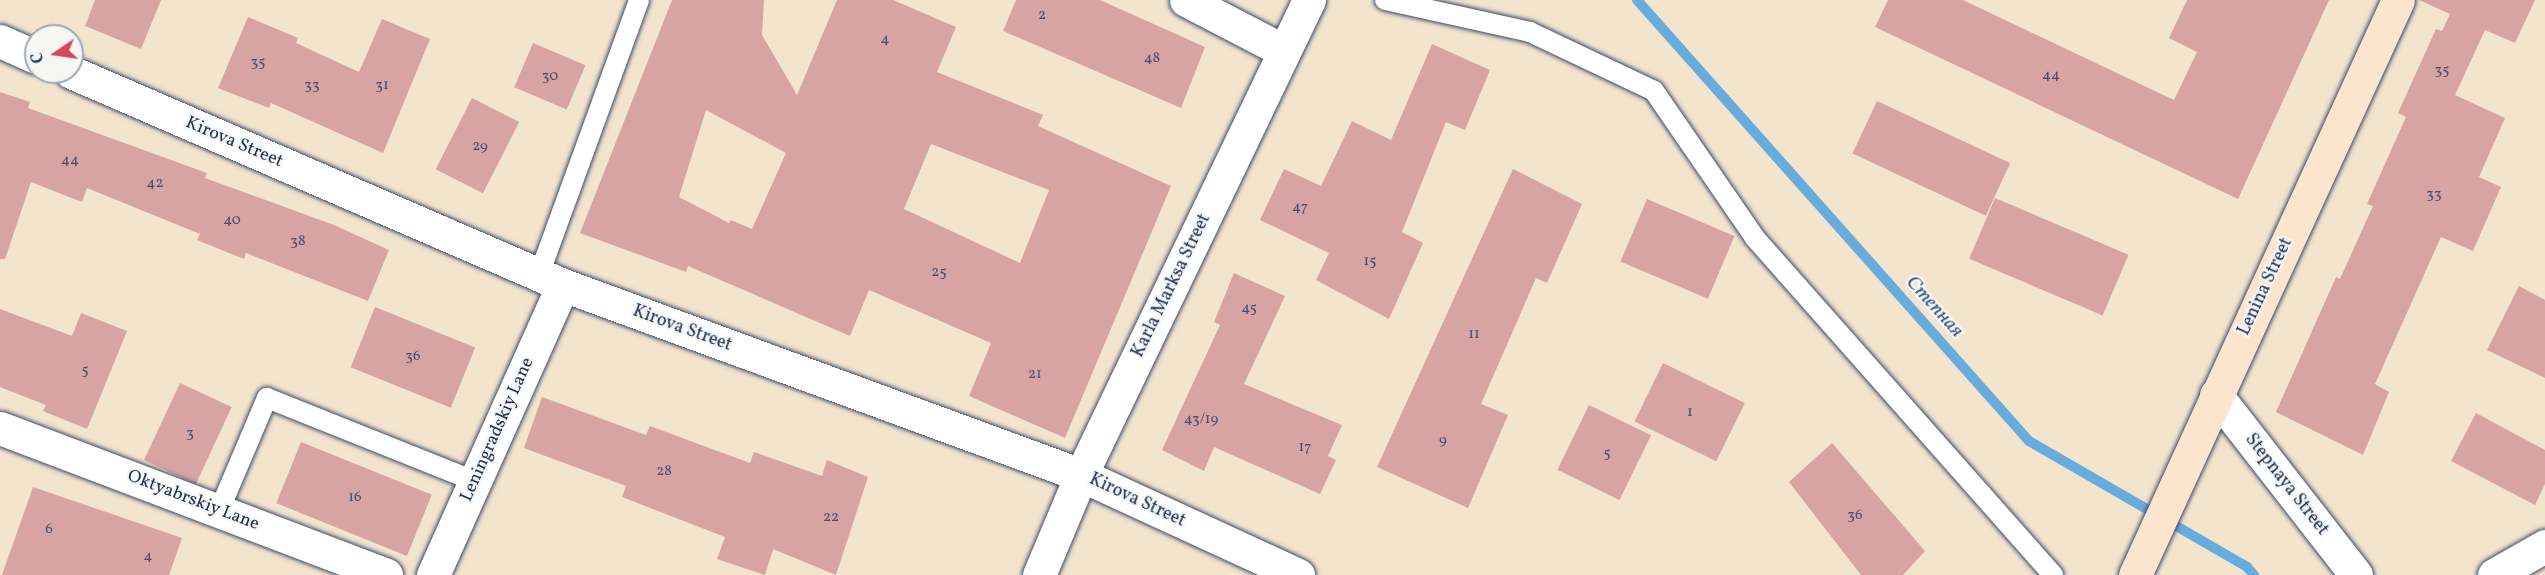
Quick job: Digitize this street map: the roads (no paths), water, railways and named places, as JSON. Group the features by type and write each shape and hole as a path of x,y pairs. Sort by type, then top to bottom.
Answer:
{"main road":[{"name":"Lenina Street","path":"2135,575 2398,0"}],"street":[{"path":"1186,0 1284,51"},
{"name":"Karla Marksa Street","path":"1040,575 1081,475 1309,0"},
{"path":"0,41 24,52"},
{"name":"Kirova Street","path":"84,78 551,280 1081,475 1298,575"},
{"name":"Leningradskiy Lane","path":"433,575 475,481 551,280"},
{"name":"Stepnaya Street","path":"2216,395 2356,575"},
{"name":"Oktyabrskiy Lane","path":"0,428 386,575"},
{"path":"2494,575 2545,546"}],"lane":[{"path":"551,280 639,0"},
{"path":"1385,0 1530,32 1654,91 1755,238 2053,575"},
{"path":"219,511 267,398 475,481"}],"waterway":[{"name":"Степная","path":"1637,0 2029,441 2247,567 2254,575"}]}
